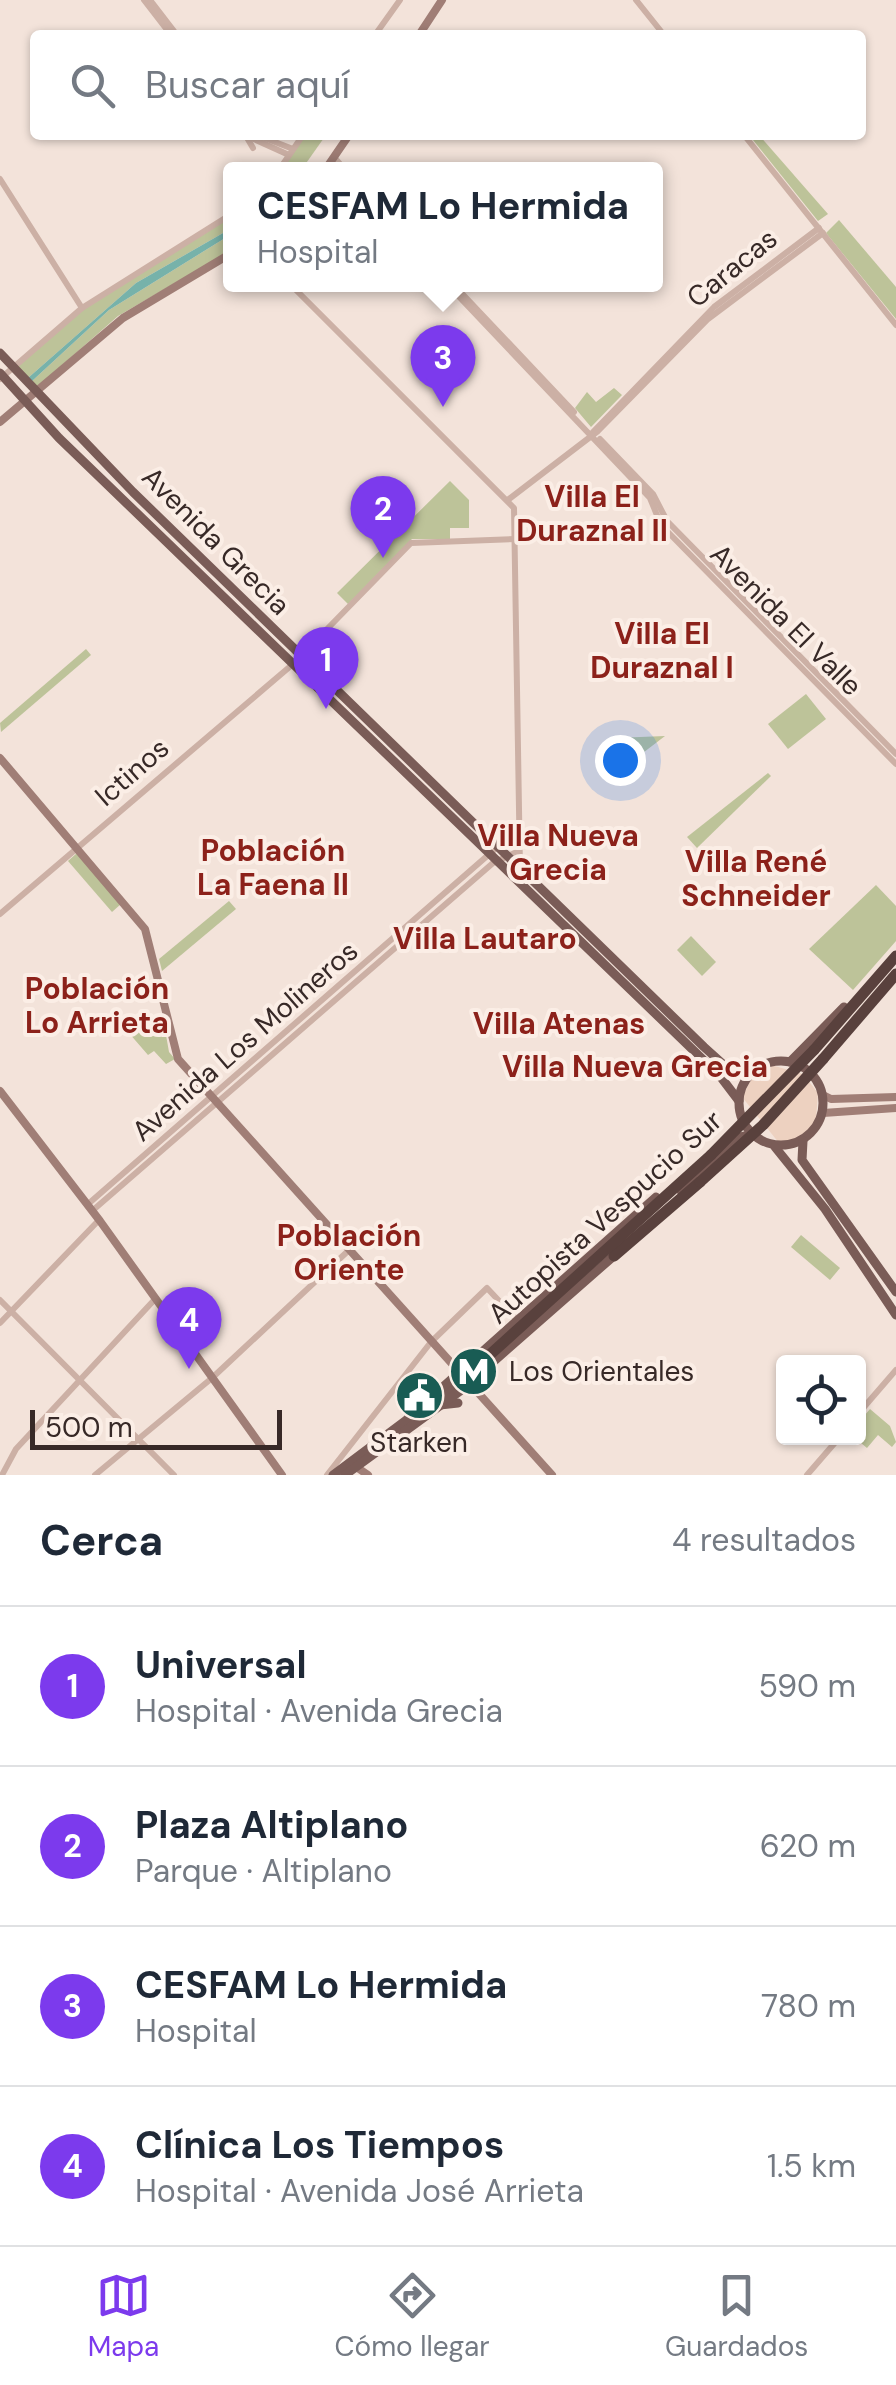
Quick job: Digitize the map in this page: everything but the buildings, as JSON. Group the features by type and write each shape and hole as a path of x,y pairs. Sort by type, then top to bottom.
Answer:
{"highway":[{"name":"Autopista Vespucio Sur","path":"614,1256 764,1124 896,956"},
{"name":"Autopista Vespucio Sur","path":"464,1378 711,1156 819,1054 896,974"},
{"path":"575,1269 593,1259"},
{"path":"518,1320 533,1316"}],"main road":[{"path":"422,30 442,0"},
{"path":"334,162 346,140"},
{"path":"0,422 123,318 223,258"},
{"name":"Avenida Grecia","path":"0,353 297,660"},
{"name":"Avenida Grecia","path":"3,378 53,432 297,660 497,855 720,1076 739,1100"},
{"path":"0,758 147,934 172,1050 214,1103 552,1475"},
{"name":"Avenida Grecia","path":"497,855 520,868 731,1073 739,1076 754,1071"},
{"path":"790,1062 896,948"},
{"path":"896,982 827,1062 821,1090 823,1113 800,1150 802,1160 896,1292"},
{"path":"896,1097 831,1099 808,1070 790,1062 774,1062 754,1071 739,1100 741,1117 752,1134 772,1145 813,1193 896,1315"},
{"path":"0,1092 99,1220 282,1475"},
{"path":"823,1113 896,1108"},
{"path":"331,1473 352,1464 437,1406 518,1320 734,1128 741,1117"},
{"path":"345,1475 352,1464 408,1418 464,1378 614,1256 740,1137 752,1134"},
{"path":"772,1145 804,1140"},
{"path":"437,1406 458,1404"},
{"path":"352,1464 368,1475"}],"street":[{"path":"147,0 170,30"},
{"path":"379,30 400,0"},
{"path":"636,0 660,30"},
{"path":"248,140 253,148"},
{"path":"259,140 291,152"},
{"path":"267,140 291,152"},
{"path":"284,162 299,140"},
{"path":"748,140 896,325"},
{"path":"0,179 82,308"},
{"path":"3,378 12,365 82,308 223,218"},
{"name":"Caracas","path":"509,499 591,434 714,308 820,230"},
{"path":"298,292 509,499 515,511 520,868"},
{"name":"Avenida El Valle","path":"457,292 591,434 652,492 668,523 896,764"},
{"path":"515,511 526,486"},
{"name":"Ictinos","path":"0,914 297,660 412,542 516,539"},
{"name":"Avenida El Valle","path":"728,588 896,754"},
{"name":"Avenida Los Molineros","path":"90,1208 497,855 519,828"},
{"path":"497,855 520,851"},
{"path":"0,1322 99,1220"},
{"path":"96,1475 212,1378 348,1251"},
{"path":"331,1473 432,1342 486,1288 518,1320"},
{"path":"2,1475 12,1454 156,1298"},
{"path":"0,1300 174,1475"},
{"path":"866,1405 896,1370"},
{"path":"808,1475 833,1445"}],"green space":[{"path":"301,140 322,140 307,162 285,162"},
{"path":"753,140 763,140 828,214 818,221"},
{"path":"839,220 896,287 896,319 826,233"},
{"path":"223,221 223,233 136,283 28,378 16,364 83,310"},
{"path":"223,239 223,255 118,316 37,387 31,382 109,310"},
{"path":"614,388 622,395 591,427 575,408 587,392 596,402"},
{"path":"450,481 469,500 469,528 450,528 450,539 412,539 348,604 337,593"},
{"path":"86,649 91,655 1,732 0,723"},
{"path":"806,694 826,719 788,749 768,724"},
{"path":"665,736 618,772 615,738"},
{"path":"768,773 771,776 697,848 687,837"},
{"path":"77,853 121,904 112,912 68,861"},
{"path":"876,885 896,906 896,941 853,990 809,949"},
{"path":"229,901 236,909 162,971 159,959"},
{"path":"691,936 716,962 702,976 677,950"},
{"path":"163,1018 169,1052 175,1059 166,1064 154,1051 148,1055 122,1025"},
{"path":"801,1235 840,1268 830,1280 791,1247"},
{"path":"870,1409 890,1426 896,1442 892,1447 878,1435 867,1448 863,1445 866,1414"}],"shaded area":[{"path":"771,1065 803,1074 818,1093 816,1119 807,1133 790,1142 779,1143 742,1097 753,1076"}],"water":[{"path":"223,233 223,239 109,310 31,382 28,378 136,283"}],"place":[{"name":"CESFAM Lo Hermida","path":"443,407"},
{"name":"Plaza Altiplano","path":"383,558"},
{"name":"Universal","path":"326,709"},
{"name":"Clínica Los Tiempos","path":"189,1369"},
{"name":"Los Orientales","path":"474,1371"},
{"name":"Starken","path":"419,1395"}],"district":[{"name":"Villa El Duraznal II","path":"592,513"},
{"name":"Villa El Duraznal I","path":"662,650"},
{"name":"Villa Nueva Grecia","path":"558,852"},
{"name":"Población La Faena II","path":"273,867"},
{"name":"Villa René Schneider","path":"756,878"},
{"name":"Villa Lautaro","path":"485,938"},
{"name":"Población Lo Arrieta","path":"97,1005"},
{"name":"Villa Atenas","path":"559,1023"},
{"name":"Villa Nueva Grecia","path":"635,1066"},
{"name":"Población Oriente","path":"349,1252"}]}
